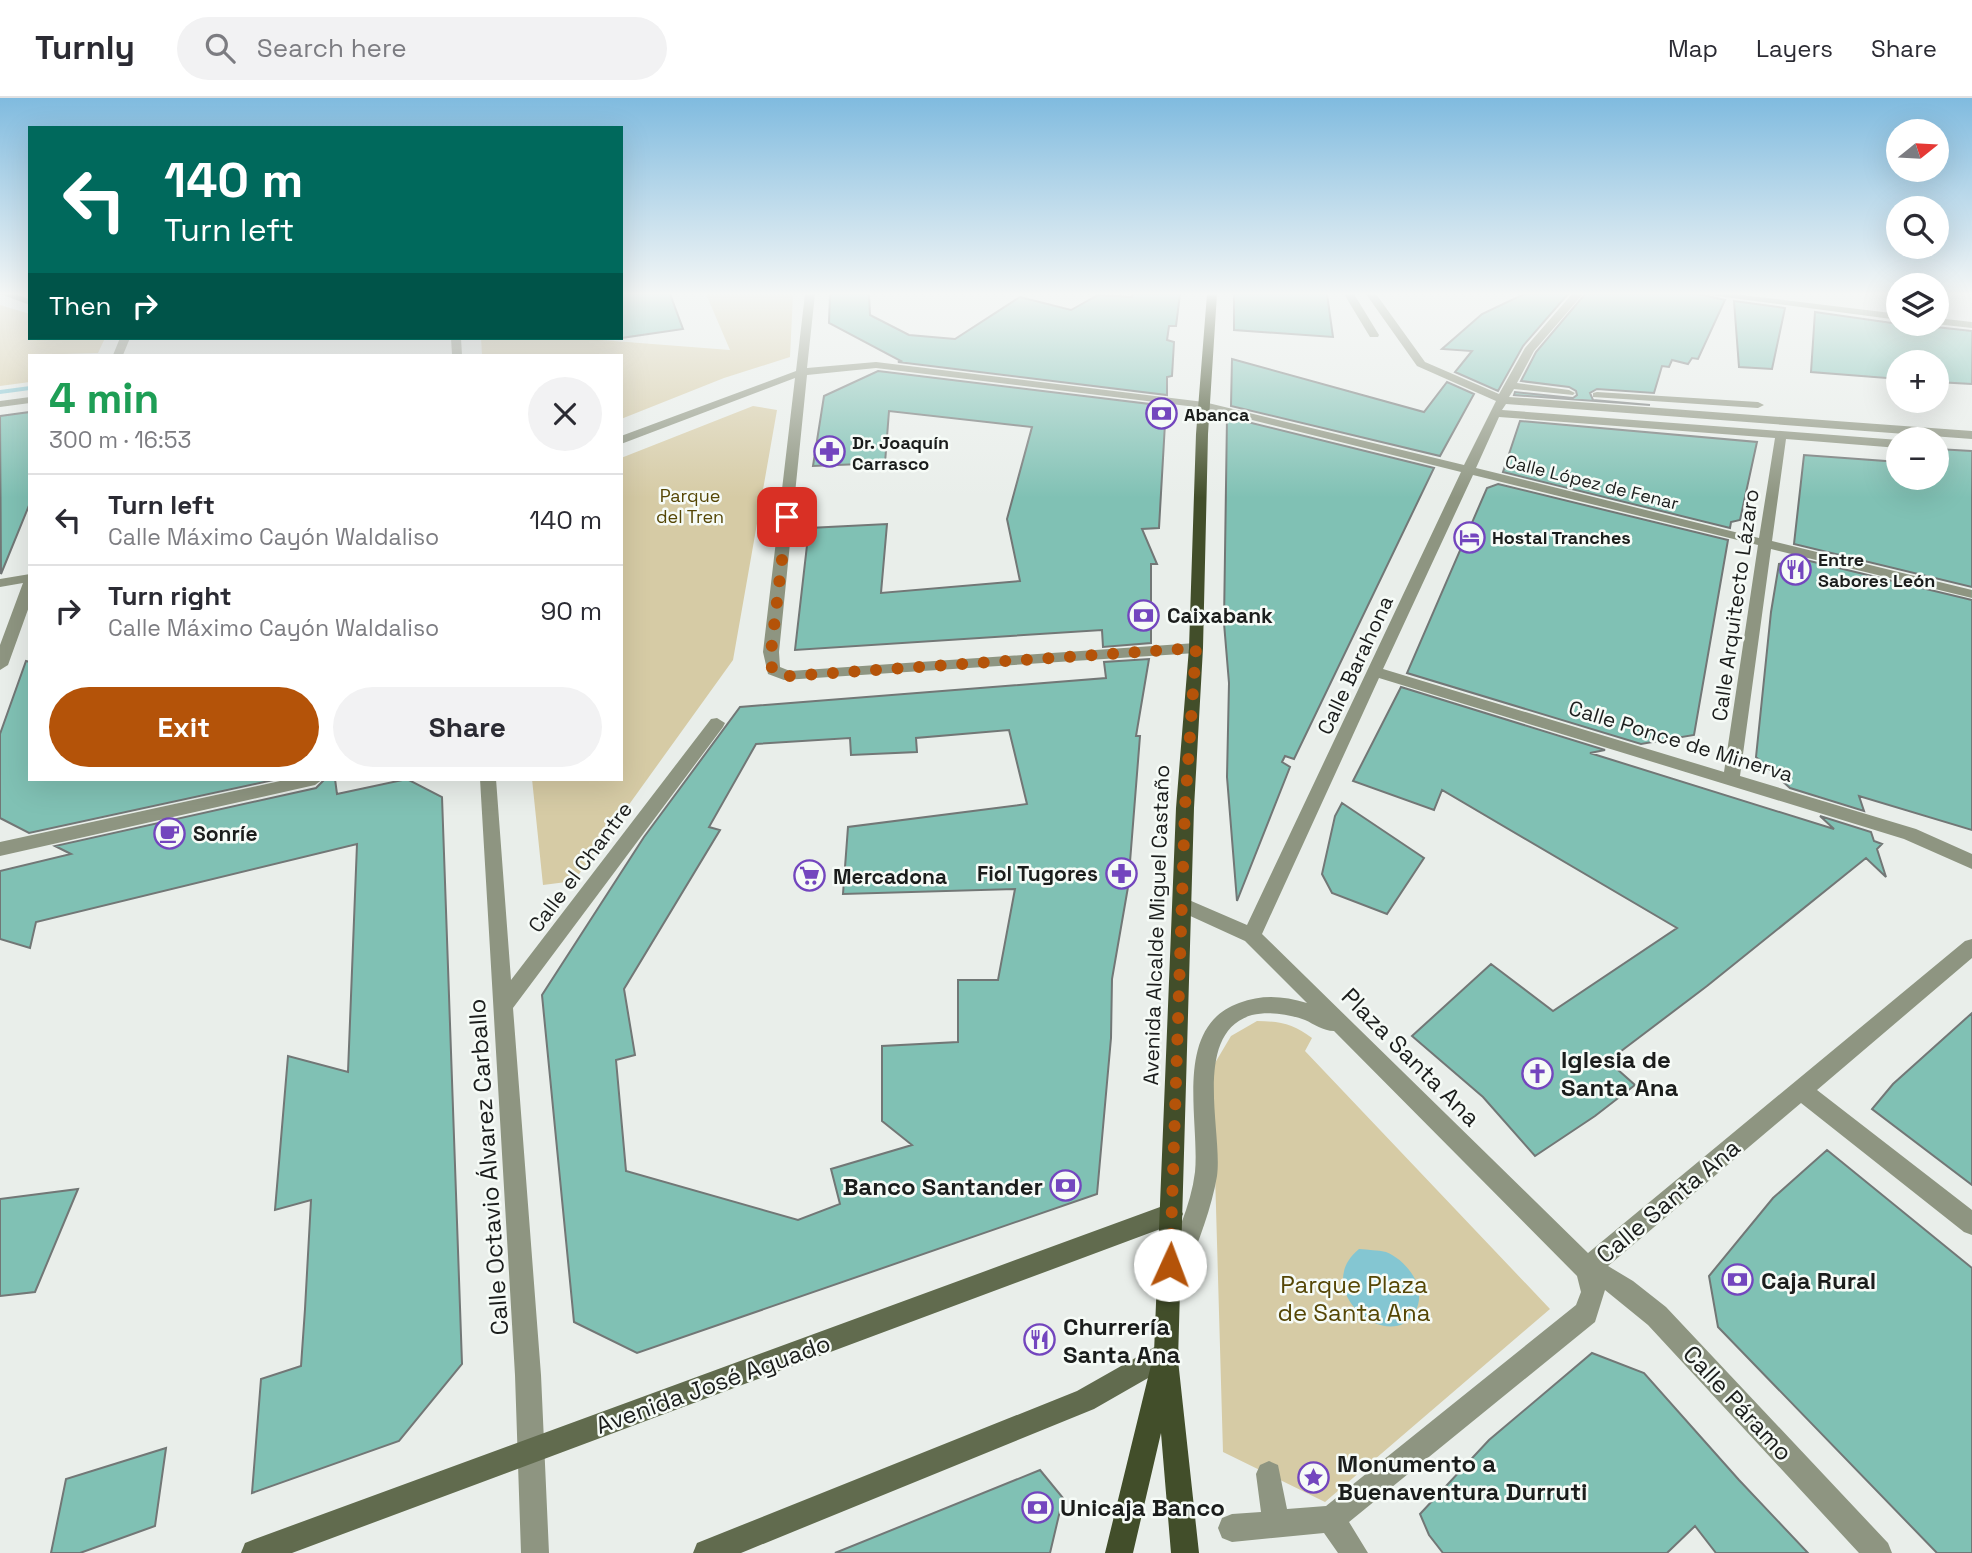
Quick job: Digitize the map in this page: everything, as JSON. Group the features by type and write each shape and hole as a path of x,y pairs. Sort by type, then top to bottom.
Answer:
{"main road":[{"name":"Avenida Alcalde Miguel Castaño","path":"1119,1553 1167,1353 1182,904 1196,648 1207,362"},
{"name":"Avenida José Aguado","path":"255,1553 1171,1214"},
{"path":"707,1553 1085,1400 1167,1353 1185,1553"}],"street":[{"path":"804,362 797,403 788,512 771,652 772,670 789,676 1196,648"},
{"path":"1420,362 1503,400 1972,435"},
{"name":"Calle Barahona","path":"1252,936 1495,413 1524,362"},
{"name":"Calle López de Fenar","path":"623,439 803,372 876,365 1204,405 1972,594"},
{"path":"1510,385 1554,393 1758,405"},
{"path":"0,404 28,400"},
{"path":"1495,413 1886,443"},
{"name":"Calle Arquitecto Lázaro","path":"1731,780 1781,435"},
{"path":"0,583 28,578"},
{"path":"0,665 28,589"},
{"name":"Calle Ponce de Minerva","path":"1375,672 1910,834 1972,862"},
{"name":"Calle el Chantre","path":"504,1005 717,723"},
{"path":"0,849 306,781"},
{"name":"Calle Octavio Álvarez Carballo","path":"488,781 532,1451 535,1553"},
{"name":"Plaza Santa Ana","path":"1182,904 1252,936 1587,1269"},
{"name":"Calle Santa Ana","path":"1331,1519 1586,1313 1593,1292 1587,1269 1972,947"},
{"path":"1169,1291 1206,1174 1204,1064 1219,1028 1225,1020 1248,1005 1281,1004 1315,1014 1351,1035"},
{"path":"1802,1091 1972,1224"},
{"name":"Calle Páramo","path":"1587,1269 1614,1280 1632,1292 1657,1316 1878,1553"},
{"path":"1269,1474 1276,1525"},
{"path":"1232,1528 1331,1519 1354,1553"}],"green space":[{"path":"0,362 28,362 28,382 0,386"},
{"path":"623,362 775,362 724,378 623,418"},
{"name":"Parque del Tren","path":"753,406 777,410 733,660 574,881 543,885 532,781 623,781 623,457"},
{"name":"Parque Plaza de Santa Ana","path":"1257,1021 1286,1024 1312,1038 1305,1051 1550,1309 1325,1502 1223,1452 1212,1068 1231,1036"}],"water":[{"path":"1359,1249 1386,1252 1394,1256 1414,1277 1419,1294 1418,1303 1415,1312 1403,1324 1389,1326 1373,1322 1359,1312 1348,1299 1343,1282 1346,1265"}],"building":[{"path":"898,362 1173,362 1172,376 1167,377 1167,395"},
{"path":"1232,362 1243,362 1424,412 1447,382 1474,394 1440,456 1231,406"},
{"path":"1463,362 1514,362 1498,391 1455,372"},
{"path":"1531,362 1671,362 1669,367 1662,366 1654,393 1597,389 1590,393 1593,400 1650,405 1514,395 1515,392 1573,398 1577,395 1576,391 1569,387 1521,381"},
{"path":"1739,362 1774,362 1772,369 1739,367"},
{"path":"1812,362 1886,362 1886,378 1811,372"},
{"path":"1949,362 1972,362 1972,384 1949,383"},
{"path":"878,371 1166,406 1159,528 1142,529 1157,564 1151,564 1151,643 1103,647 1102,630 795,650 809,528 887,524 881,593 1020,581 1007,519 1032,427 889,411 885,463 813,466 824,396"},
{"path":"28,412 28,508 1,574 0,416"},
{"path":"1227,417 1434,468 1294,759 1285,756 1282,762 1290,767 1237,901 1227,777 1229,683 1224,623"},
{"path":"1520,421 1757,442 1740,520 1731,522 1730,528 1503,472"},
{"path":"1949,450 1972,451 1972,587 1794,544 1804,455 1886,461 1886,490 1949,490"},
{"path":"1498,484 1728,540 1694,735 1641,744 1407,673 1487,488"},
{"path":"1793,557 1972,600 1972,830 1859,796 1864,811 1790,788 1756,757 1771,612 1779,564 1792,562"},
{"path":"1149,659 1136,736 1140,736 1128,887 1112,979 1111,1038 1097,1194 637,1353 574,1322 542,995 644,837 740,707 1106,678 1104,662","holes":["1009,730 1027,804 848,827 843,894 1015,889 998,980 958,980 958,1042 882,1046 882,1121 912,1145 831,1169 840,1204 798,1220 626,1171 616,1060 635,1055 624,989 720,830 709,827 756,744 850,738 851,755 917,752 916,738"]},
{"path":"26,661 28,781 269,781 29,833 0,818 0,734"},
{"path":"1401,687 1605,750 1590,753 1834,829 1820,816 1871,832 1874,841 1882,844 1877,849 1886,877 1866,858 1707,986 1608,1061 1635,1085 1595,1116 1535,1156 1483,1097 1412,1036 1491,964 1553,1011 1677,928 1442,790 1434,810 1353,781"},
{"path":"323,781 335,781 337,794 398,781 411,781 442,797 462,1364 399,1441 252,1493 261,1379 301,1366 311,1200 275,1210 288,1056 348,1072 357,844 36,922 30,948 0,939 0,871 71,854 55,846 316,788"},
{"path":"1342,803 1424,858 1387,914 1332,893 1322,874 1335,816"},
{"path":"1972,1013 1972,1185 1872,1109 1893,1084"},
{"path":"1827,1150 1972,1268 1972,1553 1937,1553 1718,1327 1709,1276 1773,1198"},
{"path":"78,1189 35,1292 0,1296 0,1199"},
{"path":"1592,1353 1644,1373 1808,1553 1716,1553 1695,1526 1667,1553 1443,1553 1429,1535 1420,1514 1489,1440"},
{"path":"166,1448 155,1526 80,1553 51,1553 66,1479"},
{"path":"1040,1470 1063,1498 1050,1553 835,1553"}],"waterway":[{"path":"0,392 28,388"}],"place":[{"name":"Abanca","path":"1161,414"},
{"name":"Dr. Joaquín Carrasco","path":"829,452"},
{"name":"Hostal Tranches","path":"1469,537"},
{"name":"Entre Sabores León","path":"1795,569"},
{"name":"Caixabank","path":"1144,615"},
{"name":"Sonríe","path":"170,833"},
{"name":"Fiol Tugores","path":"1121,873"},
{"name":"Mercadona","path":"810,876"},
{"name":"Iglesia de Santa Ana","path":"1538,1073"},
{"name":"Banco Santander","path":"1066,1186"},
{"name":"Caja Rural","path":"1738,1280"},
{"name":"Churrería Santa Ana","path":"1040,1340"},
{"name":"Monumento a Buenaventura Durruti","path":"1314,1477"},
{"name":"Unicaja Banco","path":"1037,1507"}],"route":[{"path":"787,517 771,652 772,670 789,676 1196,648 1185,807 1170,1265"}]}
